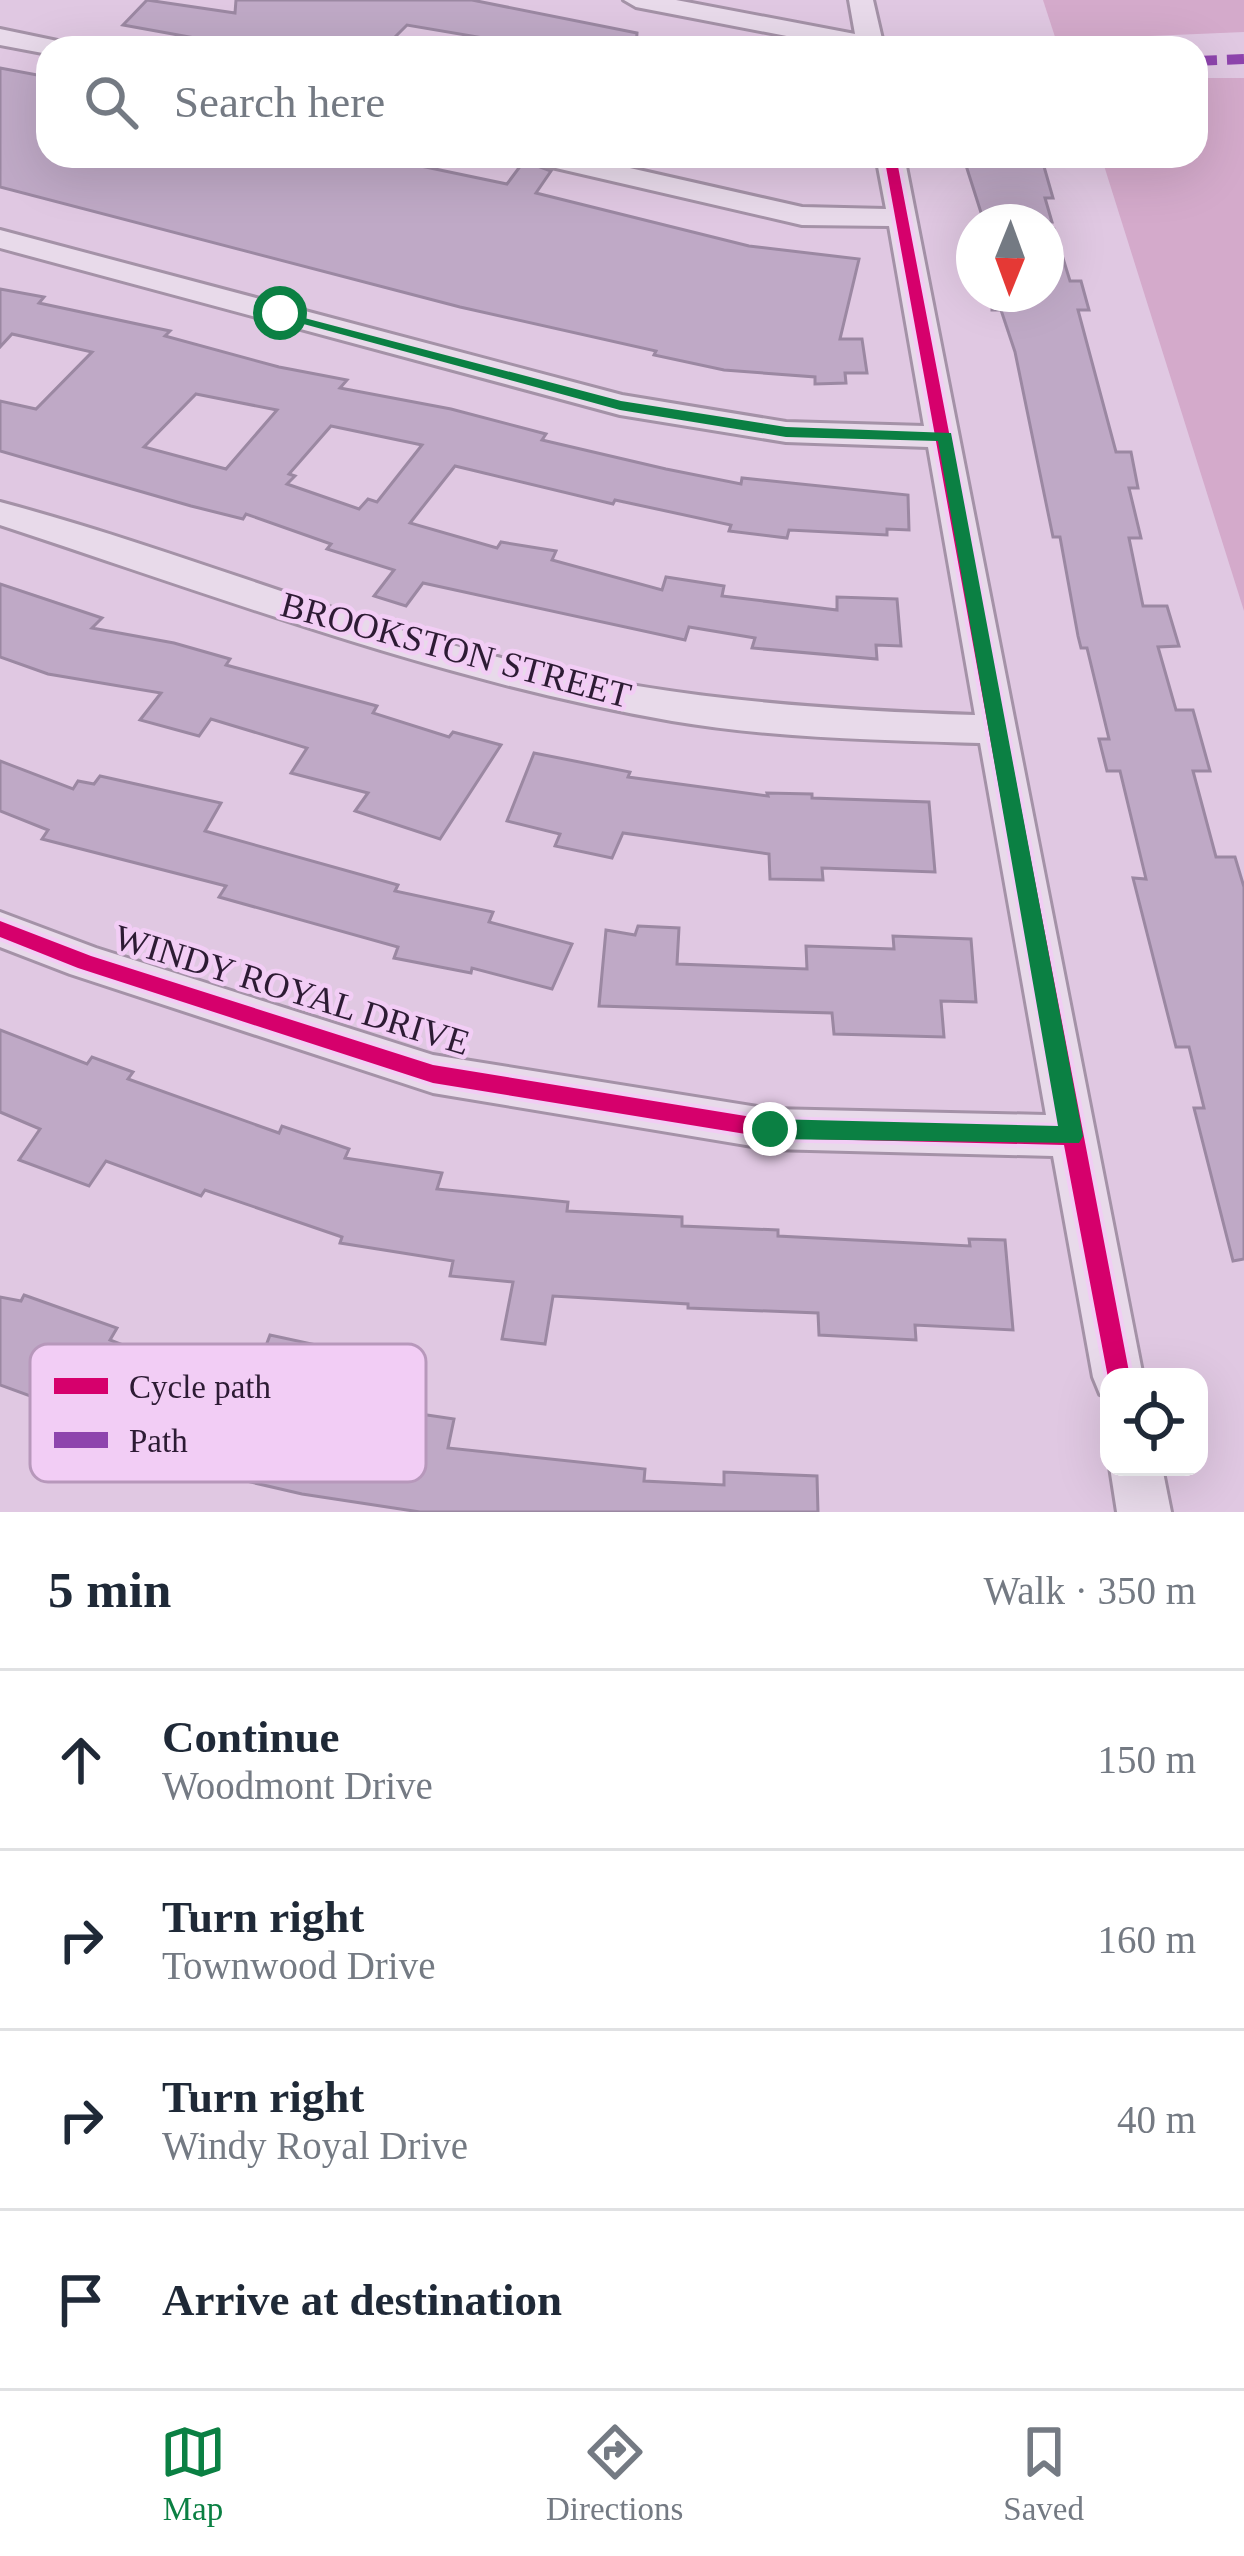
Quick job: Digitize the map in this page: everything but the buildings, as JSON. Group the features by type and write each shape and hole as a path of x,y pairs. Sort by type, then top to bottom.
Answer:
{"street":[{"path":"637,0 821,36"},
{"path":"861,0 873,36"},
{"path":"0,37 36,44"},
{"path":"592,168 802,216 901,218"},
{"path":"892,168 1116,1368"},
{"path":"0,239 620,405 786,432 945,436"},
{"name":"BROOKSTON STREET","path":"0,512 445,655 565,686 774,721 995,730"},
{"name":"WINDY ROYAL DRIVE","path":"0,928 85,962 433,1074 770,1129 1071,1136"},
{"path":"1138,1476 1144,1512"}],"shaded area":[{"path":"1043,0 1244,0 1244,32 1055,36"},
{"path":"1208,78 1244,78 1244,611 1105,168 1208,168"}],"marked path":[{"path":"1208,60 1244,59"}],"cycle path":[{"path":"892,168 1116,1368"},
{"path":"0,929 85,962 433,1074 770,1129 1071,1136"}],"route":[{"path":"280,313 620,405 786,432 945,436 1071,1136 770,1129"}]}
